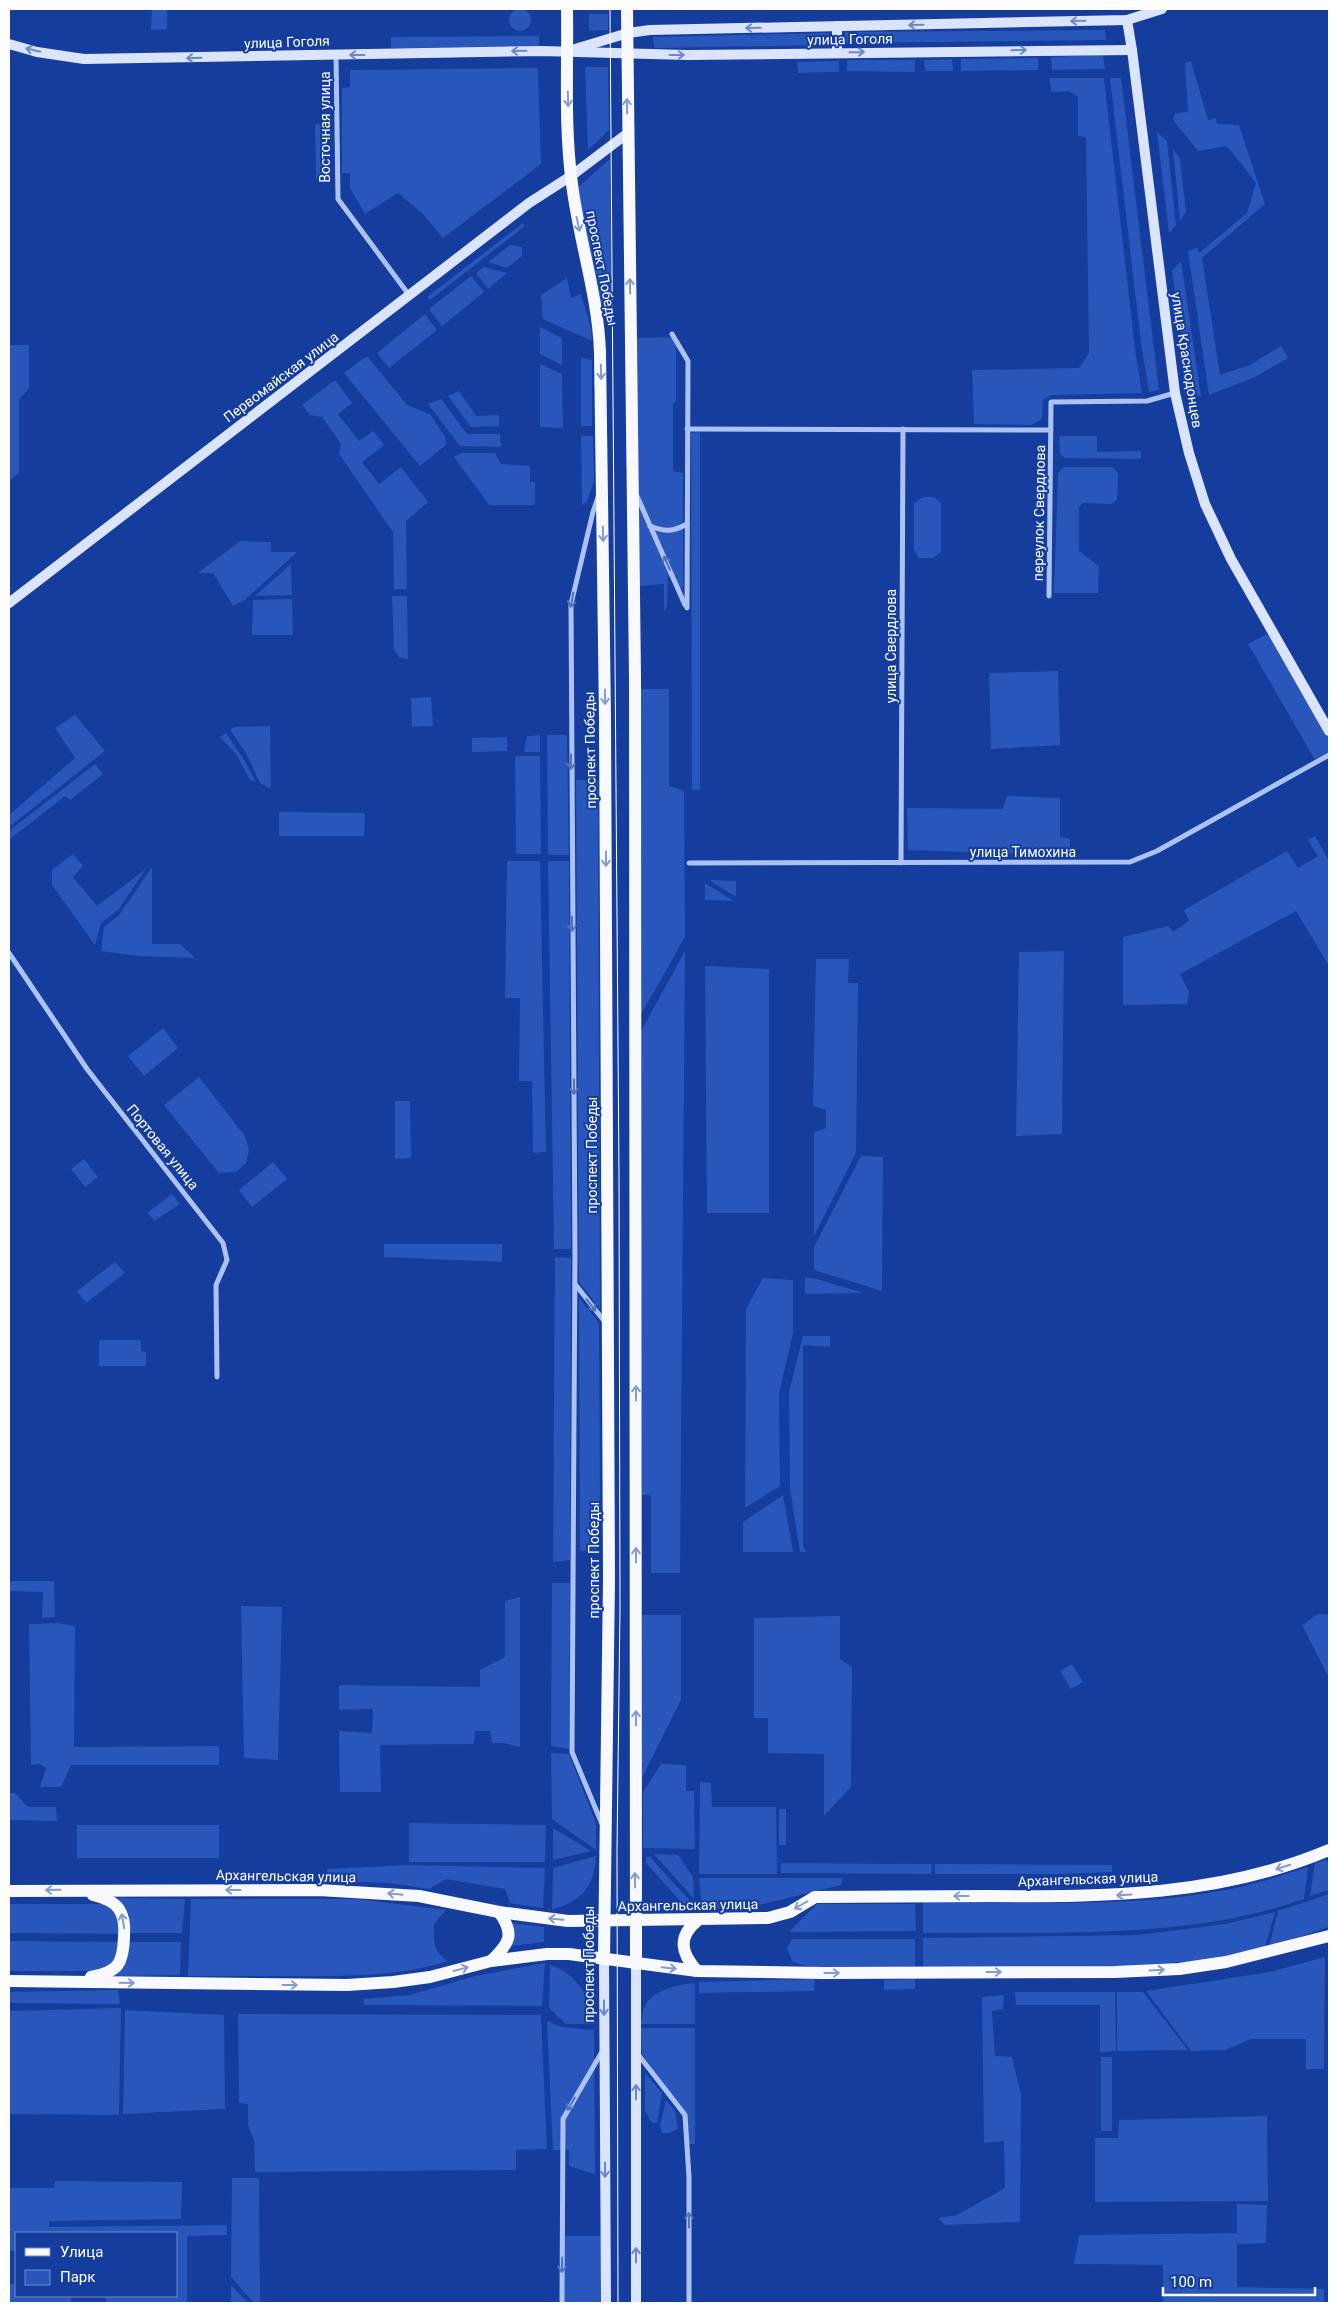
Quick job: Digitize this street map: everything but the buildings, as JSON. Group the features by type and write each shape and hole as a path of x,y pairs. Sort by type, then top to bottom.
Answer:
{"main road":[{"name":"проспект Победы","path":"567,9 571,176 577,221 590,274 599,323 603,485 610,1679 604,1921 606,2303"},
{"name":"проспект Победы","path":"628,9 636,1033 636,2303"},
{"name":"улица Гоголя","path":"568,51 628,33 650,30 1127,20 1162,9"},
{"name":"улица Краснодонцев","path":"1127,20 1175,393 1188,453 1205,504 1231,558 1329,731"},
{"path":"836,26 836,53"},
{"name":"улица Гоголя","path":"9,44 45,53 84,59 568,51 628,53 836,53 1132,50"},
{"name":"Первомайская улица","path":"9,603 529,203 571,176 628,133"},
{"name":"Архангельская улица","path":"9,1890 357,1891 419,1896 498,1912 548,1919 636,1921 768,1918 790,1912 815,1897 1061,1896 1170,1891 1214,1884 1277,1869 1329,1850"},
{"path":"67,1982 106,1974 115,1968 121,1961 124,1953 125,1924 116,1904 107,1898 74,1890"},
{"path":"492,1961 508,1942 508,1926 498,1912"},
{"path":"697,1971 686,1958 683,1943 688,1928 698,1920"},
{"path":"9,1982 347,1985 430,1977 492,1961 547,1954 569,1954 697,1971 823,1973 1115,1972 1179,1969 1226,1962 1329,1936"}],"street":[{"name":"Восточная улица","path":"336,54 338,200 410,296"},
{"path":"633,487 686,608 688,361 672,334"},
{"name":"переулок Свердлова","path":"1049,596 1051,402 1147,401 1175,393"},
{"path":"688,429 1051,430"},
{"name":"улица Свердлова","path":"901,863 903,429"},
{"path":"603,485 592,512 571,604 575,1284 572,1752 606,1833"},
{"path":"650,526 664,532 676,530 687,524"},
{"name":"улица Тимохина","path":"689,864 1130,862 1157,851 1329,755"},
{"name":"Портовая улица","path":"9,953 87,1069 223,1243 227,1260 216,1285 217,1377"},
{"path":"575,1284 608,1326"},
{"path":"562,2303 563,2119 604,2047"},
{"path":"636,2051 685,2115 689,2176 689,2303"}],"green space":[{"path":"152,9 167,9 167,29 151,30"},
{"path":"520,9 528,12 531,20 528,28 520,31 512,28 509,20 512,12"},
{"path":"589,14 608,14 608,30 589,31"},
{"path":"1105,30 1106,40 845,43 845,32"},
{"path":"829,33 828,45 654,48 653,37"},
{"path":"539,36 539,47 391,48 391,37"},
{"path":"1103,55 1105,69 1052,70 1051,57"},
{"path":"1038,58 1038,70 961,71 961,59"},
{"path":"952,59 953,71 925,71 924,60"},
{"path":"847,60 915,60 915,72 847,71"},
{"path":"839,61 839,72 798,73 797,62"},
{"path":"1191,61 1208,120 1216,118 1217,124 1239,125 1265,204 1202,258 1220,375 1250,365 1281,346 1288,358 1255,377 1209,395 1188,251 1197,248 1199,253 1247,213 1256,183 1227,146 1198,151 1173,120 1175,113 1188,112 1185,63"},
{"path":"585,67 608,67 609,130 588,150"},
{"path":"538,68 541,164 443,238 423,214 398,193 365,214 350,188 350,173 342,173 342,88 350,87 350,70"},
{"path":"1050,78 1104,78 1135,349 1142,393 1051,395 1043,400 1042,419 1031,425 974,424 972,370 1079,368 1089,353 1086,137 1078,136 1078,97 1069,91 1051,92"},
{"path":"1110,78 1121,78 1159,390 1149,392 1141,343"},
{"path":"315,124 328,124 327,178 316,179"},
{"path":"1157,132 1167,141 1176,225 1169,233"},
{"path":"1173,149 1180,159 1186,212 1180,221"},
{"path":"610,159 612,317 603,316 576,189"},
{"path":"523,223 525,226 430,300 427,297"},
{"path":"510,245 522,247 522,256 507,268 488,262"},
{"path":"1181,261 1201,397 1189,391 1172,271"},
{"path":"484,267 507,273 488,289 476,273"},
{"path":"471,276 484,292 442,326 429,309"},
{"path":"567,278 571,298 581,294 591,328 592,341 543,319 541,295"},
{"path":"425,314 437,330 389,368 377,353"},
{"path":"540,327 562,338 562,365 540,354"},
{"path":"669,337 676,340 676,402 673,403 673,471 683,473 683,590 668,576 667,607 664,611 664,584 637,586 635,338"},
{"path":"9,345 29,345 29,389 19,399 19,473 9,481"},
{"path":"367,356 407,405 430,414 445,437 446,445 420,466 344,373"},
{"path":"581,358 592,360 592,426 581,426"},
{"path":"540,364 562,374 563,428 540,427"},
{"path":"335,380 352,403 338,414 359,441 373,431 384,445 362,462 379,484 401,467 428,502 406,521 407,589 394,589 393,532 339,454 341,444 322,417 310,415 302,405"},
{"path":"459,391 476,416 499,415 499,426 471,427 448,396"},
{"path":"441,399 467,434 500,434 501,447 460,446 428,404"},
{"path":"700,432 700,790 692,790 691,433"},
{"path":"581,436 593,436 594,481 587,502 582,505"},
{"path":"1059,436 1097,436 1097,452 1141,451 1141,459 1065,458 1060,454"},
{"path":"461,453 495,453 501,464 530,466 530,482 535,482 535,505 489,505 454,457"},
{"path":"1064,467 1113,467 1118,474 1117,500 1111,504 1083,503 1079,507 1079,551 1099,566 1098,593 1054,593 1058,473"},
{"path":"923,497 934,497 941,503 941,552 933,558 919,558 914,549 914,503"},
{"path":"240,541 271,542 271,552 297,552 245,600 233,606 213,573 198,573"},
{"path":"291,564 292,595 255,596"},
{"path":"392,596 407,596 408,659 400,658 394,650"},
{"path":"292,599 293,635 252,635 253,600"},
{"path":"1269,633 1329,738 1329,751 1315,760 1248,644"},
{"path":"1058,671 1060,745 991,749 989,673"},
{"path":"639,689 669,689 669,786 684,791 685,937 639,1018"},
{"path":"431,697 433,726 412,727 411,698"},
{"path":"75,715 105,751 9,827 9,815 75,758 55,728"},
{"path":"270,726 271,789 260,783 246,753 230,730 234,727"},
{"path":"226,733 256,782 250,780 236,754 220,737"},
{"path":"540,735 540,752 524,752 527,736"},
{"path":"547,735 567,735 569,855 548,855"},
{"path":"507,737 507,751 472,752 472,738"},
{"path":"515,756 540,756 541,854 516,854"},
{"path":"95,764 103,774 70,800 65,796 9,840 9,831"},
{"path":"576,780 598,780 600,1309 579,1282"},
{"path":"1007,796 1060,798 1060,837 1070,839 1070,855 908,850 907,808 1003,809"},
{"path":"279,812 365,813 364,836 279,836"},
{"path":"1315,836 1329,861 1329,966 1296,911 1180,974 1189,992 1187,1004 1123,1005 1123,937 1168,926 1173,932 1189,921 1184,910 1287,851 1298,868 1318,856 1308,840"},
{"path":"73,854 83,866 73,877 97,906 146,869 118,910 101,923 95,945 52,885 52,870"},
{"path":"507,861 540,861 546,1152 533,1153 532,1081 519,1081 520,998 505,998"},
{"path":"548,861 569,861 571,1249 554,1249"},
{"path":"152,867 152,944 180,944 195,958 138,956 101,951 104,927 119,915"},
{"path":"709,880 736,881 736,897"},
{"path":"705,883 734,901 705,900"},
{"path":"685,951 680,1573 651,1573 651,1495 642,1495 640,1033"},
{"path":"1064,951 1062,1134 1016,1136 1019,952"},
{"path":"816,959 849,959 848,983 858,983 856,1153 814,1236 814,1132 826,1128 826,1110 813,1106"},
{"path":"705,966 769,969 769,1213 707,1213"},
{"path":"163,1028 178,1048 144,1076 128,1056"},
{"path":"199,1077 245,1136 249,1150 246,1163 236,1172 219,1173 164,1105"},
{"path":"395,1101 410,1101 411,1158 395,1159"},
{"path":"861,1156 883,1157 882,1291 814,1270 814,1247"},
{"path":"84,1159 98,1177 85,1187 71,1169"},
{"path":"273,1162 287,1179 252,1207 239,1190"},
{"path":"172,1194 180,1204 154,1221 148,1212"},
{"path":"384,1244 502,1244 502,1262 384,1257"},
{"path":"555,1257 571,1258 570,1560 553,1562"},
{"path":"115,1262 125,1273 86,1303 77,1291"},
{"path":"763,1278 793,1280 793,1333 779,1394 780,1486 745,1508 746,1309"},
{"path":"805,1278 813,1278 864,1293 805,1294"},
{"path":"579,1298 599,1323 600,1494 597,1550 580,1551"},
{"path":"803,1336 830,1336 830,1347 803,1345 803,1545 806,1552 800,1552 790,1488 789,1392"},
{"path":"99,1340 141,1340 141,1351 146,1352 146,1366 99,1366"},
{"path":"783,1495 793,1552 743,1552 743,1522"},
{"path":"9,1581 54,1581 55,1617 42,1618 43,1592 9,1591"},
{"path":"552,1583 570,1583 569,1749 551,1746"},
{"path":"520,1597 520,1747 504,1743 492,1743 490,1731 475,1731 474,1744 380,1745 381,1792 340,1792 339,1731 372,1733 373,1709 339,1710 339,1685 480,1687 480,1670 505,1657 505,1601"},
{"path":"241,1606 282,1607 278,1760 244,1758"},
{"path":"1318,1614 1329,1615 1329,1678 1302,1625"},
{"path":"640,1615 681,1615 681,1700 642,1778"},
{"path":"840,1616 840,1659 852,1667 851,1787 824,1816 824,1754 768,1753 768,1718 754,1718 754,1618"},
{"path":"58,1623 75,1626 74,1747 219,1746 219,1765 71,1765 61,1787 40,1787 46,1768 40,1764 31,1765 29,1624"},
{"path":"1072,1664 1083,1682 1071,1689 1060,1671"},
{"path":"551,1753 569,1754 596,1823 596,1850 552,1819"},
{"path":"661,1764 686,1765 686,1791 694,1791 695,1849 643,1848 643,1792"},
{"path":"700,1782 711,1783 712,1807 776,1807 777,1874 699,1874"},
{"path":"9,1793 15,1793 28,1807 56,1807 57,1821 9,1820"},
{"path":"779,1809 786,1809 786,1845 779,1845"},
{"path":"409,1823 546,1825 545,1862 409,1862"},
{"path":"77,1825 219,1825 219,1858 77,1858"},
{"path":"553,1828 591,1851 553,1860"},
{"path":"654,1854 678,1855 693,1877 694,1899"},
{"path":"596,1856 595,1867 589,1885 579,1897 552,1910 553,1868"},
{"path":"646,1857 650,1857 692,1903 692,1909 688,1910 646,1863"},
{"path":"1326,1860 1329,1863 1329,1890 1310,1896 1315,1863"},
{"path":"781,1863 932,1864 931,1874 781,1873"},
{"path":"935,1864 1112,1865 1112,1872 935,1874"},
{"path":"407,1865 545,1868 543,1908 510,1903 505,1889 446,1879 429,1889 390,1883 333,1881 328,1878 327,1869"},
{"path":"1308,1867 1304,1899 1259,1912 1212,1922 1164,1928 1115,1931 923,1933 923,1901 1077,1903 1155,1899 1241,1887"},
{"path":"699,1878 843,1878 841,1885 751,1907 702,1909"},
{"path":"1329,1894 1329,1927 1269,1947 1278,1911"},
{"path":"118,1898 185,1899 182,1933 130,1933 128,1912"},
{"path":"191,1899 357,1899 446,1910 434,1924 434,1936 435,1945 439,1953 448,1961 413,1970 358,1975 188,1976"},
{"path":"9,1904 102,1904 111,1909 116,1915 120,1934 9,1933"},
{"path":"817,1904 915,1904 916,1931 789,1932"},
{"path":"1275,1912 1265,1947 1209,1960 1111,1967 923,1967 923,1938 1138,1935 1225,1924"},
{"path":"511,1923 544,1927 544,1942 512,1946"},
{"path":"792,1939 915,1939 915,1969 817,1969 793,1962 787,1948"},
{"path":"9,1941 120,1942 119,1952 111,1966 96,1971 9,1971"},
{"path":"130,1942 181,1942 180,1975 113,1976"},
{"path":"1325,1957 1324,2069 1306,2069 1306,2039 1251,2039 1225,2050 1191,2051 1146,1991 1270,1972"},
{"path":"545,1963 542,2006 364,2005 363,1999 410,1995 475,1976"},
{"path":"550,1965 575,1980 586,1996 595,2024 566,2024 549,2008"},
{"path":"815,1979 814,1991 699,1993 699,1982"},
{"path":"915,1979 915,1989 884,1990 884,1980"},
{"path":"695,1983 695,2024 641,2024 644,2008 652,1997 673,1987"},
{"path":"118,1990 120,2004 9,2003 9,1992"},
{"path":"1015,1992 1115,1992 1116,2051 1100,2052 1100,2005 1016,2005"},
{"path":"1117,1992 1143,1992 1188,2050 1117,2051"},
{"path":"1004,1995 1003,2009 992,2011 995,2056 1012,2057 1021,2094 1020,2222 945,2225 938,2218 957,2215 1005,2188 1004,2141 984,2143 982,1997"},
{"path":"121,2008 119,2115 9,2114 9,2011"},
{"path":"125,2010 224,2015 225,2109 123,2114"},
{"path":"238,2014 541,2015 547,2149 516,2150 516,2170 255,2172 254,2141 248,2125 248,2104 239,2103"},
{"path":"547,2021 562,2027 594,2030 595,2174 569,2166 569,2150 553,2150"},
{"path":"641,2028 695,2028 695,2144 688,2144 685,2115 642,2054"},
{"path":"1101,2057 1112,2057 1112,2131 1101,2131"},
{"path":"645,2073 662,2093 657,2123 652,2123 645,2111"},
{"path":"666,2100 675,2111 678,2129 670,2133 662,2133 660,2126"},
{"path":"1267,2116 1268,2201 1095,2202 1095,2138 1118,2138 1119,2120"},
{"path":"232,2178 259,2178 260,2303 254,2303 231,2277"},
{"path":"55,2181 182,2182 181,2219 49,2221 49,2227 227,2225 227,2235 187,2236 187,2303 106,2303 106,2297 178,2297 178,2232 15,2232 15,2251 9,2251 9,2188 54,2188"},
{"path":"1237,2204 1267,2205 1266,2243 1237,2244 1237,2287 1324,2289 1324,2303 1163,2303 1163,2265 1074,2264 1079,2235 1237,2233"},
{"path":"562,2236 605,2236 606,2303 562,2303"},
{"path":"9,2284 15,2284 15,2297 71,2297 71,2303 9,2303"},
{"path":"231,2285 248,2303 231,2303"}],"tram line":[{"path":"610,9 619,1175 618,2303"}]}
